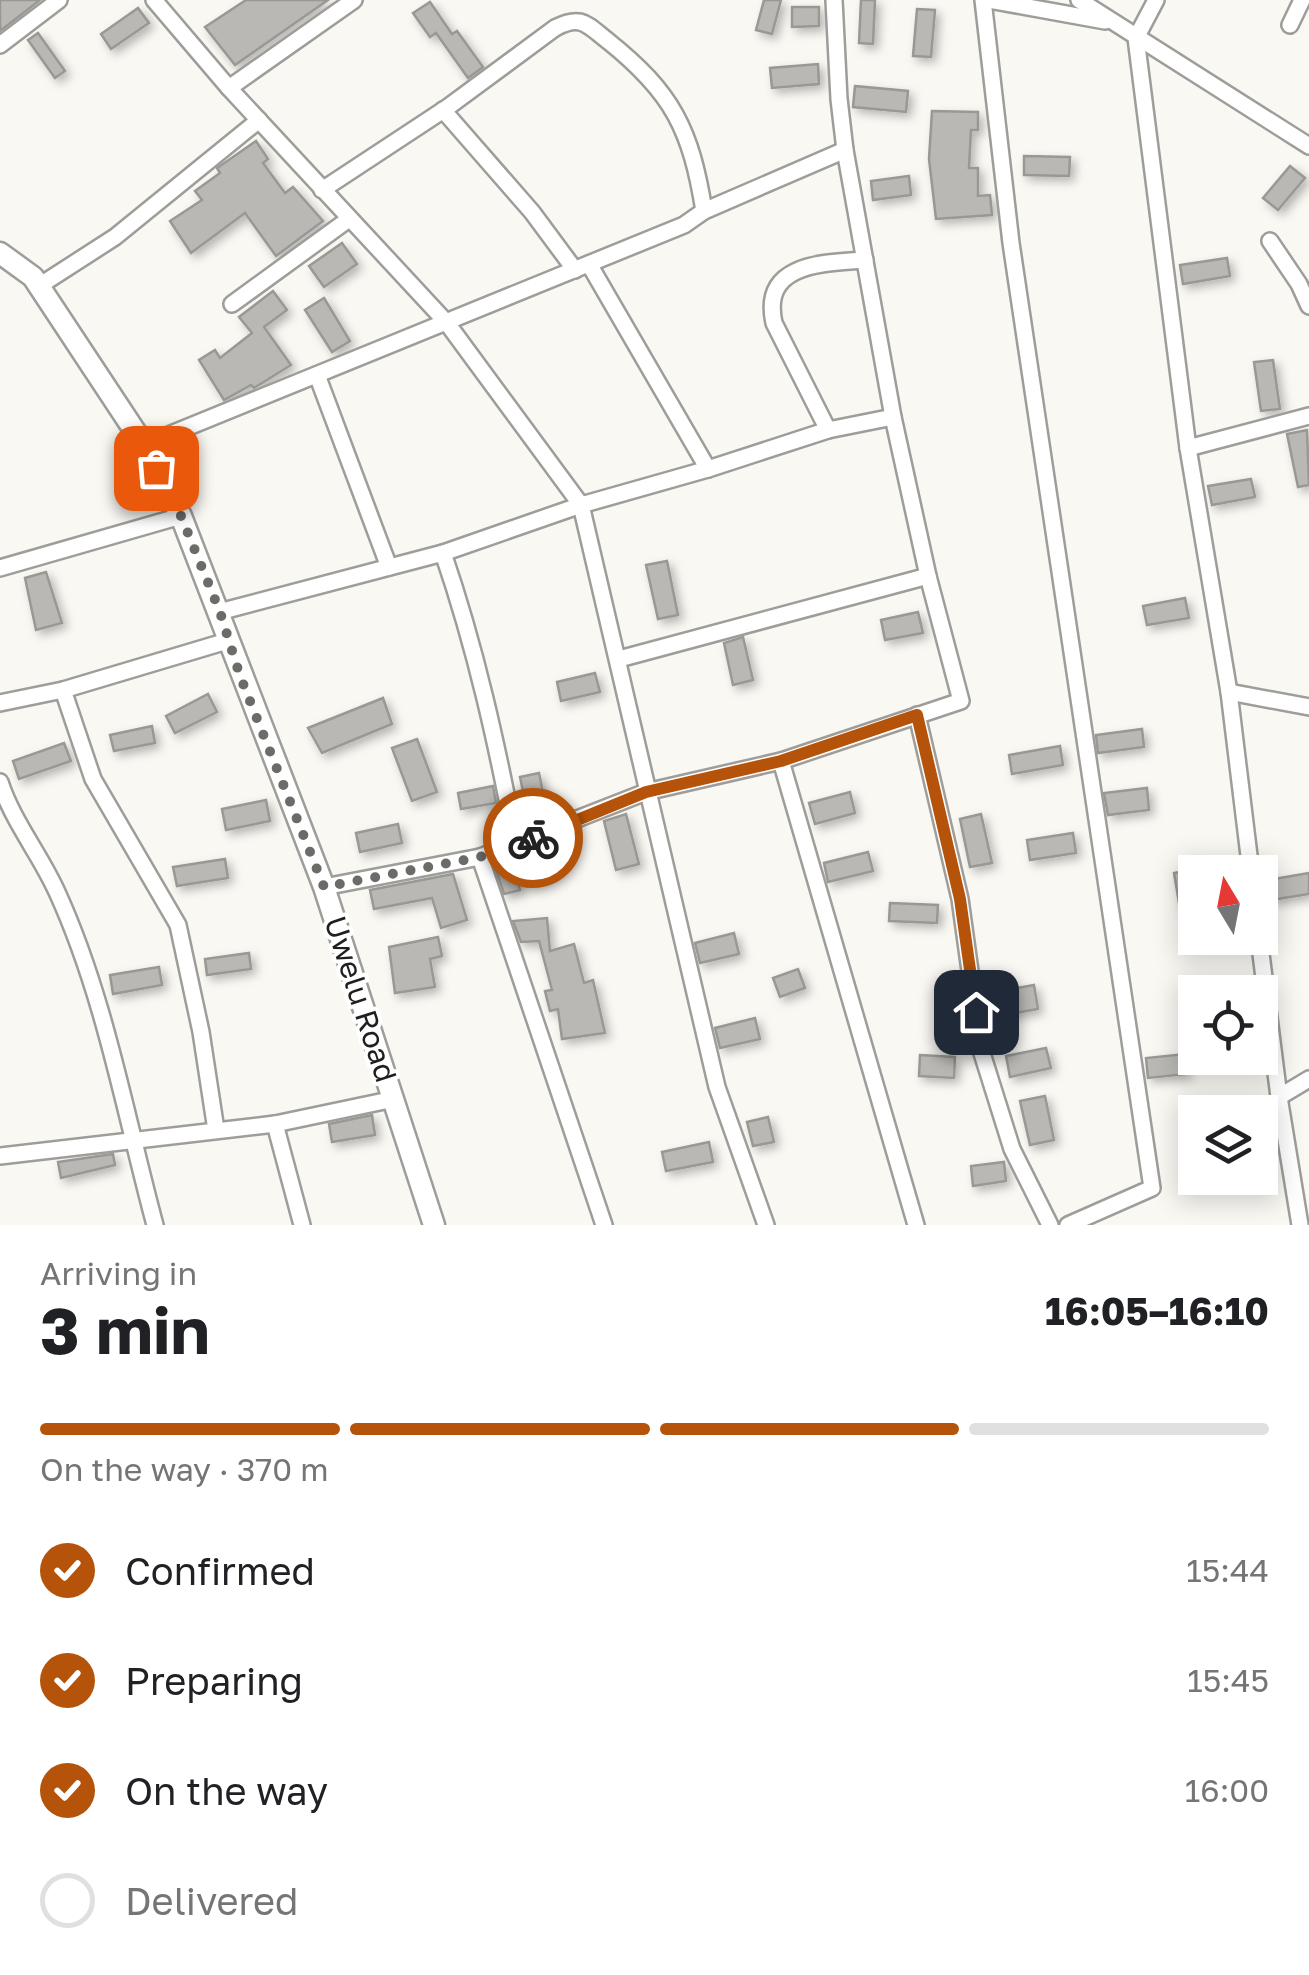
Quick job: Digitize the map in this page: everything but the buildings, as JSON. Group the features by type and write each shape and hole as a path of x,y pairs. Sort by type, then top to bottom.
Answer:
{"street":[{"path":"0,45 59,0"},
{"path":"154,0 258,120 447,323 581,505 718,1087 766,1225"},
{"path":"229,88 354,0"},
{"path":"324,887 480,857 646,792 781,761 960,701 893,416 845,150 834,0"},
{"path":"1068,1225 1152,1188 1014,263 986,0 1114,22"},
{"path":"1079,0 1309,146"},
{"path":"1156,0 1136,38 1188,448 1229,692 1249,855"},
{"path":"1290,25 1302,0"},
{"path":"322,190 569,20 582,21 642,68 670,102 697,168 704,211"},
{"path":"443,110 582,267 708,469"},
{"path":"39,286 115,237 258,120"},
{"path":"144,444 684,225 704,211 845,150"},
{"path":"232,304 349,219"},
{"path":"1270,241 1309,306"},
{"name":"Uwelu Road","path":"0,253 20,265 39,286 144,444 181,516 324,887 434,1225"},
{"path":"828,430 774,323 770,304 777,286 791,272 832,262 865,260"},
{"path":"317,375 388,567"},
{"path":"220,612 442,553 581,505 828,430 893,416"},
{"path":"1188,448 1309,416"},
{"path":"0,550 5,566 181,516"},
{"path":"442,553 478,665 516,845"},
{"path":"619,658 928,576"},
{"path":"0,703 63,690 227,641"},
{"path":"63,690 93,779 178,924 201,1032 216,1130"},
{"path":"1229,692 1309,706"},
{"path":"917,715 960,899 982,1050 1012,1148 1050,1225"},
{"path":"781,761 916,1225"},
{"path":"0,782 57,892 118,1070 154,1225"},
{"path":"480,857 604,1225"},
{"path":"1261,955 1278,1095"},
{"path":"1300,1225 1278,1097 1309,1079"},
{"path":"0,1156 275,1124 394,1098"},
{"path":"275,1124 302,1225"}],"way so far":[{"path":"156,468 181,516 220,612 240,676 324,887 480,857 533,838"}],"route":[{"path":"533,838 646,792 781,761 917,715 960,899 976,1012"}]}
